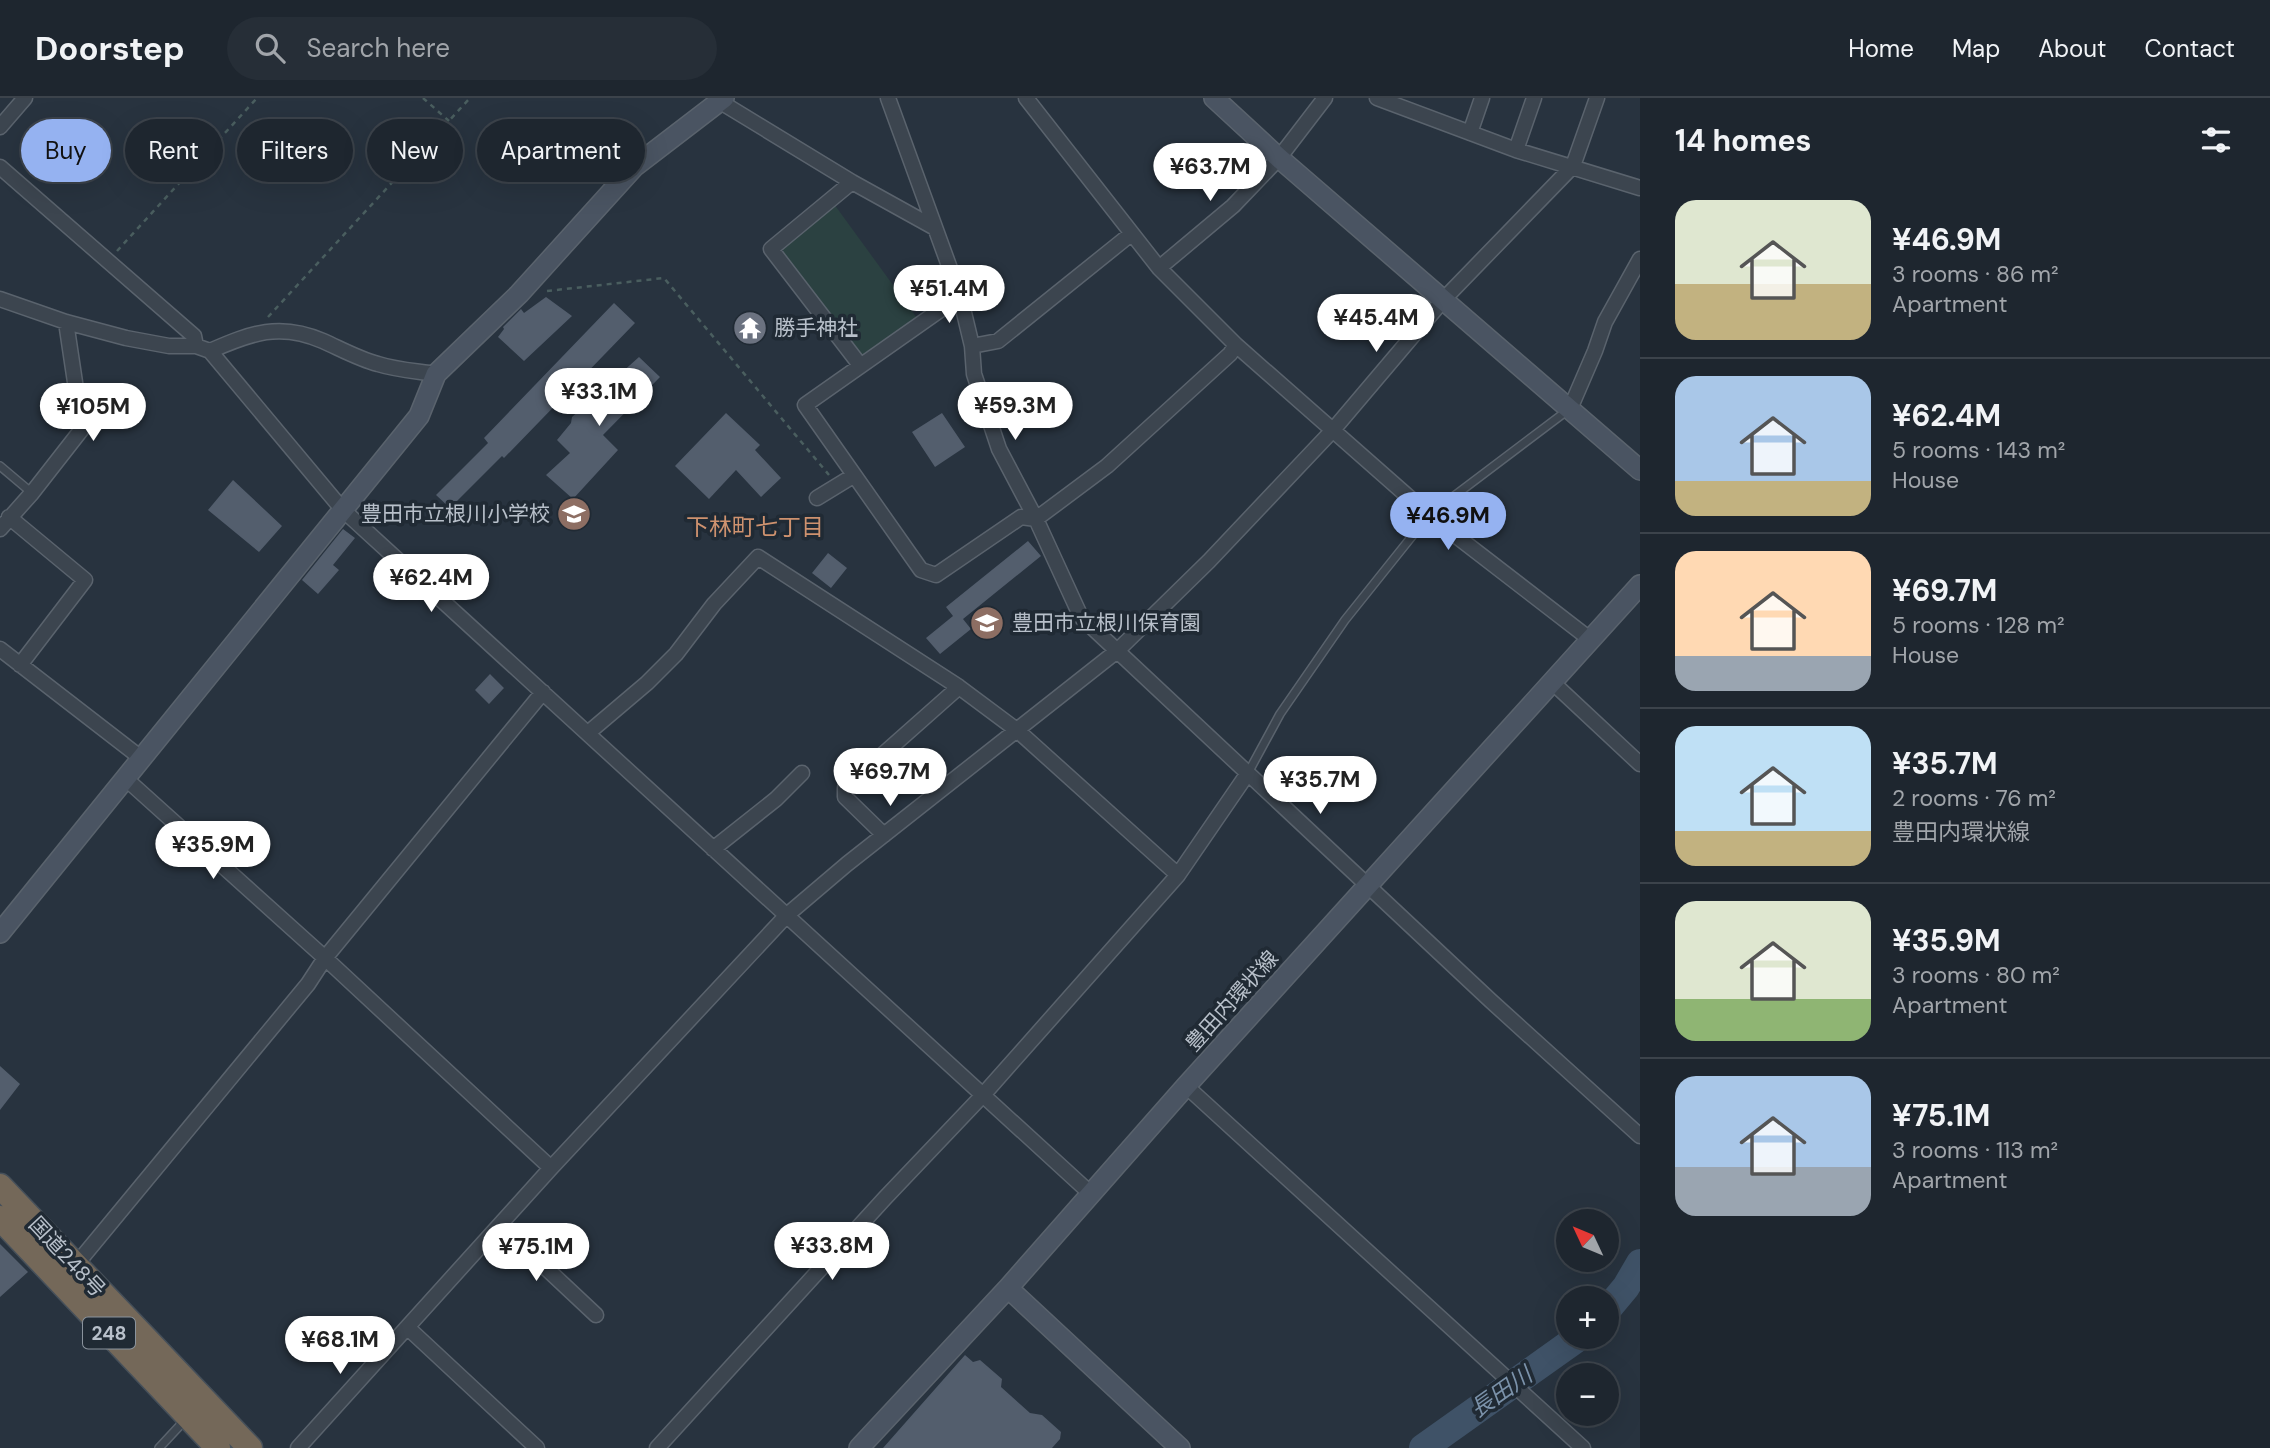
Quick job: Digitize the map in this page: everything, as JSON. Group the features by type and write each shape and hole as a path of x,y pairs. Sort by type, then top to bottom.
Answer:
{"highway":[{"name":"国道248号","path":"0,1186 250,1448"},
{"name":"国道248号","path":"0,1218 218,1448"}],"street":[{"path":"0,127 25,98"},
{"path":"888,98 960,296 972,346 974,374 999,449 1036,519 1081,617 1491,1001 1640,1136"},
{"path":"1026,98 1159,268 1237,345 1429,515 1591,640"},
{"path":"1214,98 1279,158 1640,470"},
{"path":"1159,268 1233,206 1279,158 1325,98"},
{"path":"1377,98 1516,150 1640,188"},
{"path":"1470,133 1482,98"},
{"path":"1516,150 1534,98"},
{"path":"298,1448 551,1168 787,915 1117,651 1209,561 1334,430 1444,299 1573,166 1597,98"},
{"path":"0,933 419,416 436,374 519,294 634,167 721,100 852,182 935,228"},
{"path":"0,167 194,336 342,509 1090,1193"},
{"path":"852,182 771,249 860,365"},
{"path":"972,346 998,341 1131,234"},
{"path":"1570,409 1605,322 1640,259"},
{"path":"960,296 805,405 921,570 936,575 1021,516 1036,519 1107,466 1237,345"},
{"path":"0,299 66,322 169,346 203,348 272,330 306,334 379,365 436,374"},
{"path":"20,665 85,580 5,523 82,429 66,322"},
{"path":"817,498 853,476"},
{"path":"588,733 647,684 676,654 714,604 758,557 959,687 1018,731 1178,875"},
{"name":"豊田内環状線","path":"859,1448 1008,1288 1186,1086 1640,585"},
{"path":"0,649 141,758"},
{"path":"1552,681 1640,764"},
{"path":"884,835 845,796 845,788 959,687"},
{"path":"75,1266 308,984 325,958 543,692"},
{"path":"657,1448 885,1198 983,1095 1178,875 1248,772"},
{"path":"713,849 776,799 802,773"},
{"path":"125,778 325,958 551,1168"},
{"path":"1186,1086 1583,1448"},
{"path":"500,1225 596,1315"},
{"path":"1008,1288 1180,1448"},
{"path":"408,1328 537,1448"}],"lane":[{"path":"1248,772 1280,714 1345,620 1429,515 1570,409"},
{"path":"0,466 32,493"},
{"path":"159,1448 188,1416"}],"path":[{"path":"108,261 257,98"},
{"path":"423,98 447,119"},
{"path":"451,119 470,98"},
{"path":"251,335 393,182"},
{"path":"519,294 664,278 838,484"}],"green space":[{"path":"834,204 917,318 865,355 859,354 782,254 784,246"}],"building":[{"path":"546,297 572,316 524,361 498,337 503,327 521,309 524,313"},
{"path":"614,303 635,323 504,458 502,456 450,508 436,495 488,443 484,438"},
{"path":"639,357 660,377 603,435 618,450 573,499 546,475 570,453 557,440 571,423 572,417"},
{"path":"726,413 760,445 755,450 781,478 761,497 736,470 709,499 675,466"},
{"path":"942,413 965,447 935,467 912,432"},
{"path":"233,480 282,526 259,552 208,510"},
{"path":"343,529 355,538 333,565 339,570 318,594 302,580"},
{"path":"1028,541 1041,556 963,619 971,629 940,654 926,638 953,616 946,607"},
{"path":"828,553 847,568 831,588 812,573"},
{"path":"490,674 504,688 489,704 475,690"},
{"path":"0,1066 20,1084 0,1110"},
{"path":"0,1244 28,1272 0,1297"},
{"path":"965,1355 973,1362 980,1360 1002,1379 1001,1387 1030,1413 1042,1415 1061,1432 1060,1439 1052,1448 883,1448"}],"waterway":[{"name":"長田川","path":"1619,1295 1640,1263"},
{"name":"長田川","path":"1423,1448 1562,1349"}],"place":[{"name":"勝手神社","path":"750,328"},
{"name":"豊田市立根川小学校","path":"574,514"},
{"name":"豊田市立根川保育園","path":"987,623"}],"district":[{"name":"下林町七丁目","path":"755,527"}]}
